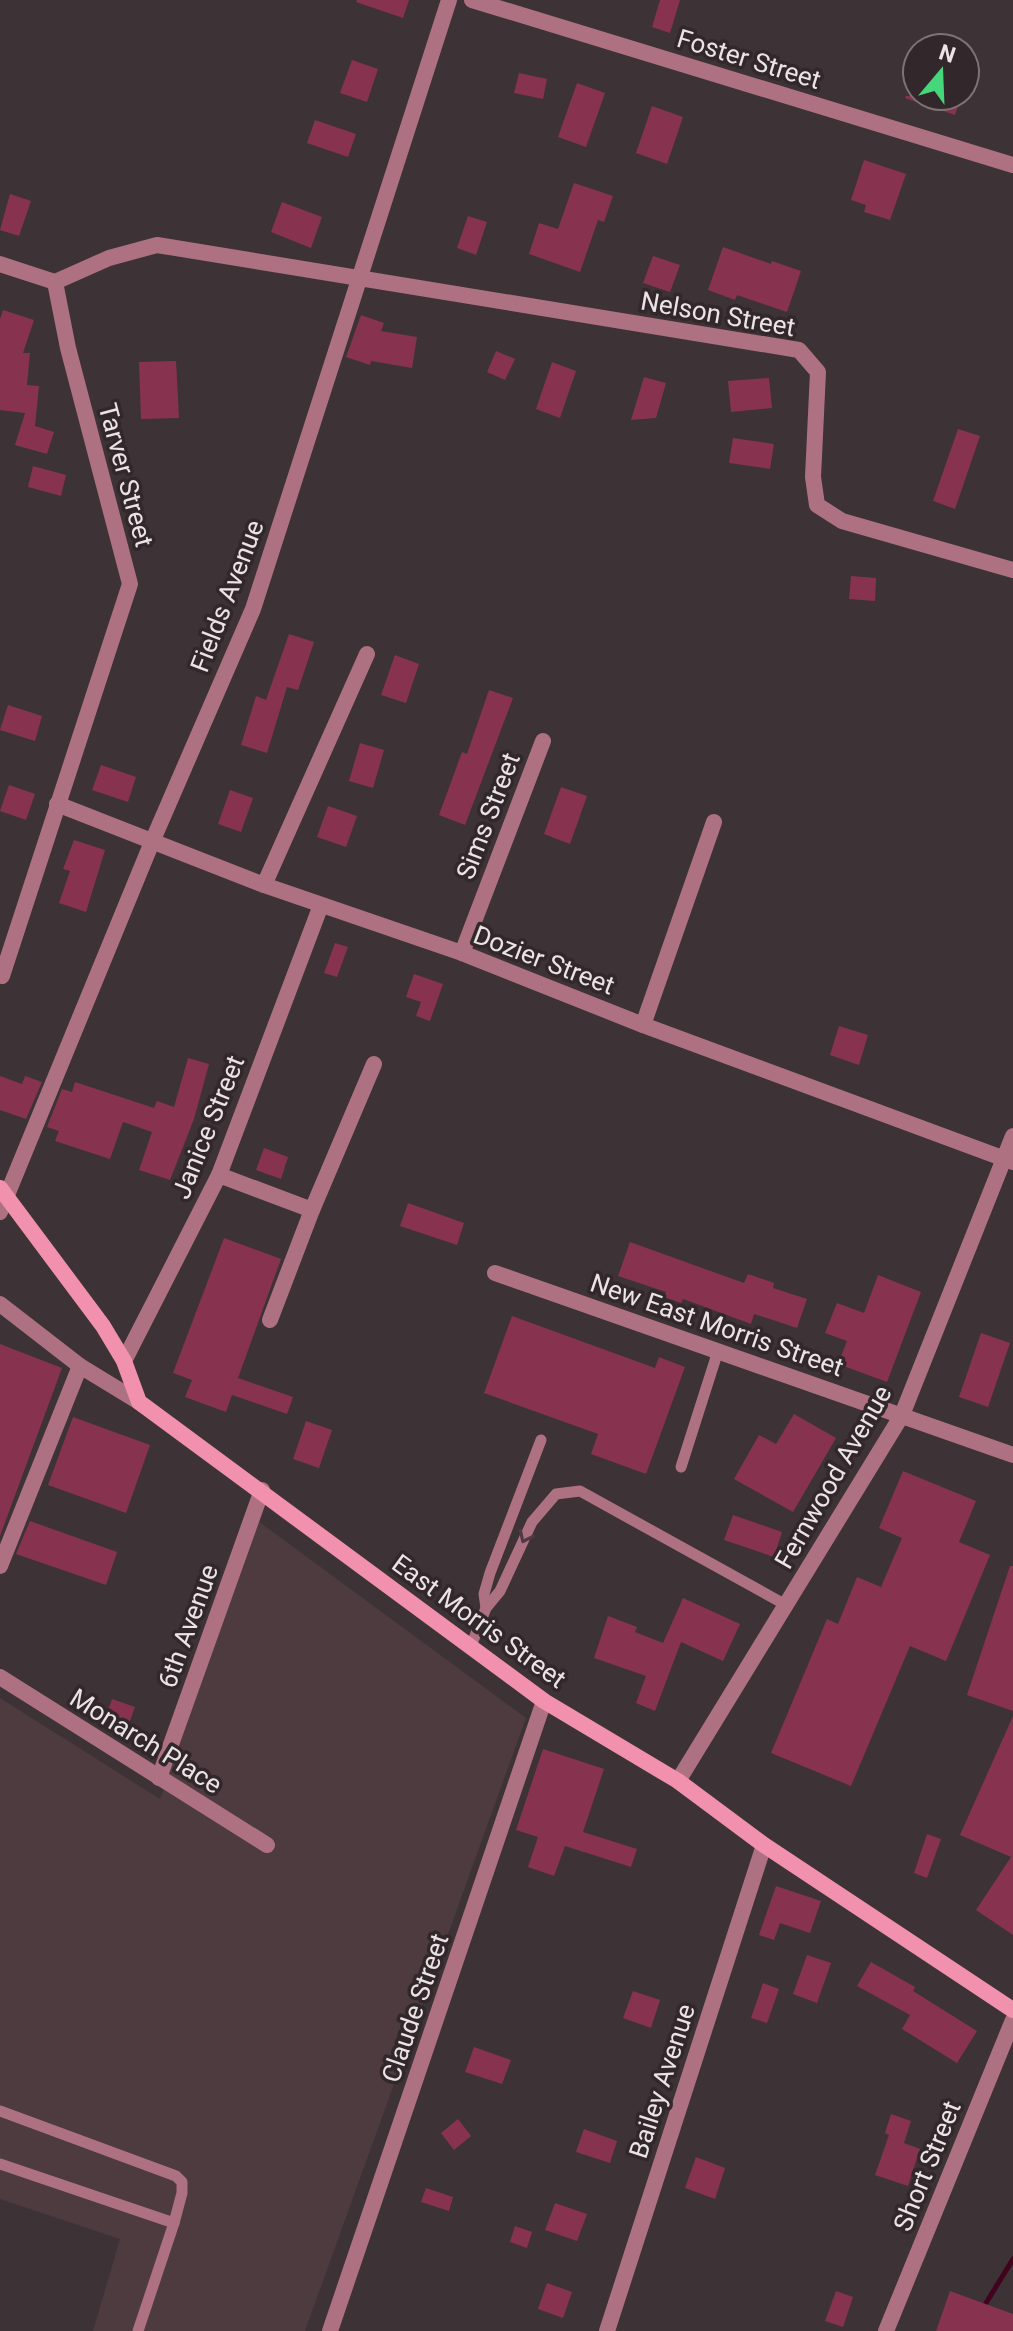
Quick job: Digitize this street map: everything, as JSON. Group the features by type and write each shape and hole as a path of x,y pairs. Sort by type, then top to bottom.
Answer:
{"main road":[{"path":"4,1191 103,1326 124,1361 139,1402"},
{"name":"East Morris Street","path":"139,1402 544,1701 678,1781 764,1845 1013,2010"}],"street":[{"name":"Fields Avenue","path":"0,1212 4,1191 253,609 449,0"},
{"name":"Foster Street","path":"472,0 1013,165"},
{"path":"0,264 55,282 109,258 157,245 359,279"},
{"name":"Nelson Street","path":"359,279 799,350 818,372 813,477 817,505 842,521 1013,570"},
{"name":"Tarver Street","path":"2,976 130,584 68,348 55,282"},
{"path":"264,885 367,654"},
{"name":"Sims Street","path":"462,953 543,741"},
{"name":"Dozier Street","path":"57,804 264,885 462,953 643,1025 1008,1161"},
{"path":"643,1025 714,822"},
{"name":"Janice Street","path":"124,1361 219,1175 321,905"},
{"path":"270,1320 312,1210 374,1064"},
{"name":"Fernwood Avenue","path":"678,1781 902,1415 1008,1161 1013,1136"},
{"path":"219,1175 312,1210"},
{"name":"New East Morris Street","path":"495,1273 1013,1455"},
{"path":"0,1304 80,1366 139,1402"},
{"path":"0,1566 80,1366"},
{"name":"6th Avenue","path":"159,1778 262,1490"},
{"name":"Monarch Place","path":"0,1677 267,1845"},
{"name":"Claude Street","path":"330,2331 544,1701"},
{"name":"Bailey Avenue","path":"607,2331 764,1845"},
{"name":"Short Street","path":"886,2331 1013,2020"}],"lane":[{"path":"681,1467 718,1351"},
{"path":"486,1608 484,1594 490,1573 541,1440"},
{"path":"471,1646 486,1608 500,1591 532,1522 556,1494 580,1491 786,1605"},
{"path":"0,2111 176,2176 182,2182 174,2223 138,2331"},
{"path":"0,2164 174,2223"}],"shaded area":[{"path":"258,1521 526,1718 305,2331 93,2331 120,2239 0,2199 0,1698 160,1799"}],"building":[{"path":"357,0 409,0 403,18"},
{"path":"660,0 680,0 670,33 652,27"},
{"path":"352,60 378,69 367,102 340,93"},
{"path":"519,73 547,79 543,99 514,93"},
{"path":"577,83 605,93 586,147 558,137"},
{"path":"652,106 683,117 667,164 636,153"},
{"path":"315,120 356,134 348,157 307,143"},
{"path":"864,160 906,174 890,220 864,212 866,205 851,200"},
{"path":"574,183 613,196 604,222 598,220 580,272 529,254 539,223 558,229"},
{"path":"10,194 31,201 19,236 0,230"},
{"path":"282,202 322,217 311,248 271,232"},
{"path":"468,216 487,222 476,255 457,248"},
{"path":"723,247 801,271 787,312 737,295 735,300 708,290"},
{"path":"653,256 680,265 670,292 643,283"},
{"path":"3,310 34,320 23,353 30,353 27,385 39,386 35,426 54,432 47,454 15,445 25,413 0,410 0,319"},
{"path":"361,315 384,323 381,331 417,337 412,368 371,361 370,365 346,357"},
{"path":"496,351 515,359 505,380 487,372"},
{"path":"176,361 179,418 141,419 139,362"},
{"path":"552,362 576,371 560,418 536,409"},
{"path":"644,377 666,383 656,418 631,420"},
{"path":"769,378 772,408 731,412 728,381"},
{"path":"958,429 980,436 955,509 933,501"},
{"path":"733,438 774,444 770,469 729,463"},
{"path":"33,466 66,475 61,496 28,487"},
{"path":"851,576 876,578 875,601 849,599"},
{"path":"289,634 314,642 298,690 287,687 267,753 241,745 256,696 266,700"},
{"path":"395,655 419,664 406,703 381,695"},
{"path":"489,690 513,698 465,825 439,815 462,752 467,754"},
{"path":"8,705 42,716 35,741 0,730"},
{"path":"360,743 384,750 373,788 349,781"},
{"path":"101,765 136,777 128,802 92,790"},
{"path":"9,785 35,794 26,820 0,811"},
{"path":"561,787 587,796 570,844 544,834"},
{"path":"230,790 253,798 241,832 218,824"},
{"path":"328,806 357,816 346,847 317,837"},
{"path":"74,840 105,850 86,912 59,903 70,871 63,869"},
{"path":"335,943 348,947 337,977 324,973"},
{"path":"414,974 443,984 430,1021 416,1016 421,1002 406,997"},
{"path":"839,1026 868,1035 859,1065 830,1055"},
{"path":"188,1058 209,1064 194,1119 170,1180 139,1170 152,1132 123,1122 110,1159 55,1141 59,1131 47,1127 62,1089 72,1092 75,1082 154,1108 157,1101 174,1107"},
{"path":"0,1076 22,1084 25,1076 42,1082 26,1119 0,1110"},
{"path":"264,1148 288,1157 281,1179 256,1170"},
{"path":"408,1203 464,1223 457,1245 400,1226"},
{"path":"224,1238 281,1259 238,1378 293,1397 287,1414 232,1395 226,1412 185,1397 192,1380 173,1373"},
{"path":"630,1242 744,1283 748,1274 774,1283 773,1288 807,1299 797,1328 754,1314 751,1324 683,1299 681,1303 664,1297 666,1292 618,1276"},
{"path":"878,1275 921,1292 887,1382 838,1364 847,1341 825,1333 837,1303 864,1313"},
{"path":"512,1316 655,1368 659,1357 685,1367 646,1474 591,1454 598,1434 484,1393"},
{"path":"981,1333 1010,1343 988,1407 959,1397"},
{"path":"0,1344 62,1368 0,1536"},
{"path":"794,1414 836,1438 793,1512 734,1479 759,1435 776,1444"},
{"path":"73,1417 150,1445 126,1513 48,1485"},
{"path":"306,1421 332,1430 319,1468 293,1459"},
{"path":"903,1471 976,1501 959,1542 990,1555 946,1661 910,1646 851,1786 771,1753 827,1619 838,1624 857,1577 881,1587 902,1538 879,1528"},
{"path":"733,1515 782,1532 774,1557 724,1540"},
{"path":"30,1521 117,1552 106,1585 16,1554"},
{"path":"1010,1566 1013,1566 1013,1711 967,1695"},
{"path":"683,1598 740,1624 723,1661 681,1642 655,1711 636,1703 646,1676 594,1658 608,1616 637,1627 635,1632 663,1643"},
{"path":"112,1699 135,1707 127,1729 104,1722"},
{"path":"1013,1716 1013,1935 976,1910 1011,1857 960,1835"},
{"path":"543,1749 604,1769 583,1832 637,1849 631,1867 565,1846 554,1876 528,1867 538,1837 516,1830"},
{"path":"927,1834 941,1839 927,1878 914,1873"},
{"path":"776,1886 821,1901 810,1933 780,1923 774,1940 759,1935"},
{"path":"807,1955 831,1963 817,2003 793,1994"},
{"path":"871,1962 915,1987 913,1991 977,2031 957,2063 902,2029 910,2015 857,1986"},
{"path":"763,1983 779,1989 767,2023 751,2018"},
{"path":"633,1991 660,2000 651,2028 623,2018"},
{"path":"474,2047 511,2060 502,2084 465,2072"},
{"path":"891,2114 911,2121 904,2143 920,2149 908,2186 875,2175 889,2135 885,2133"},
{"path":"458,2119 471,2136 454,2150 441,2133"},
{"path":"584,2129 617,2141 610,2163 576,2152"},
{"path":"696,2157 725,2168 715,2199 685,2188"},
{"path":"426,2188 453,2197 449,2211 421,2202"},
{"path":"555,2203 587,2214 577,2241 545,2230"},
{"path":"515,2226 532,2232 527,2248 510,2242"},
{"path":"547,2283 572,2292 563,2318 538,2309"},
{"path":"836,2291 853,2297 843,2327 825,2321"},
{"path":"950,2291 1013,2314 1013,2331 936,2331"}],"waterway":[{"path":"983,2308 1013,2259"}]}
